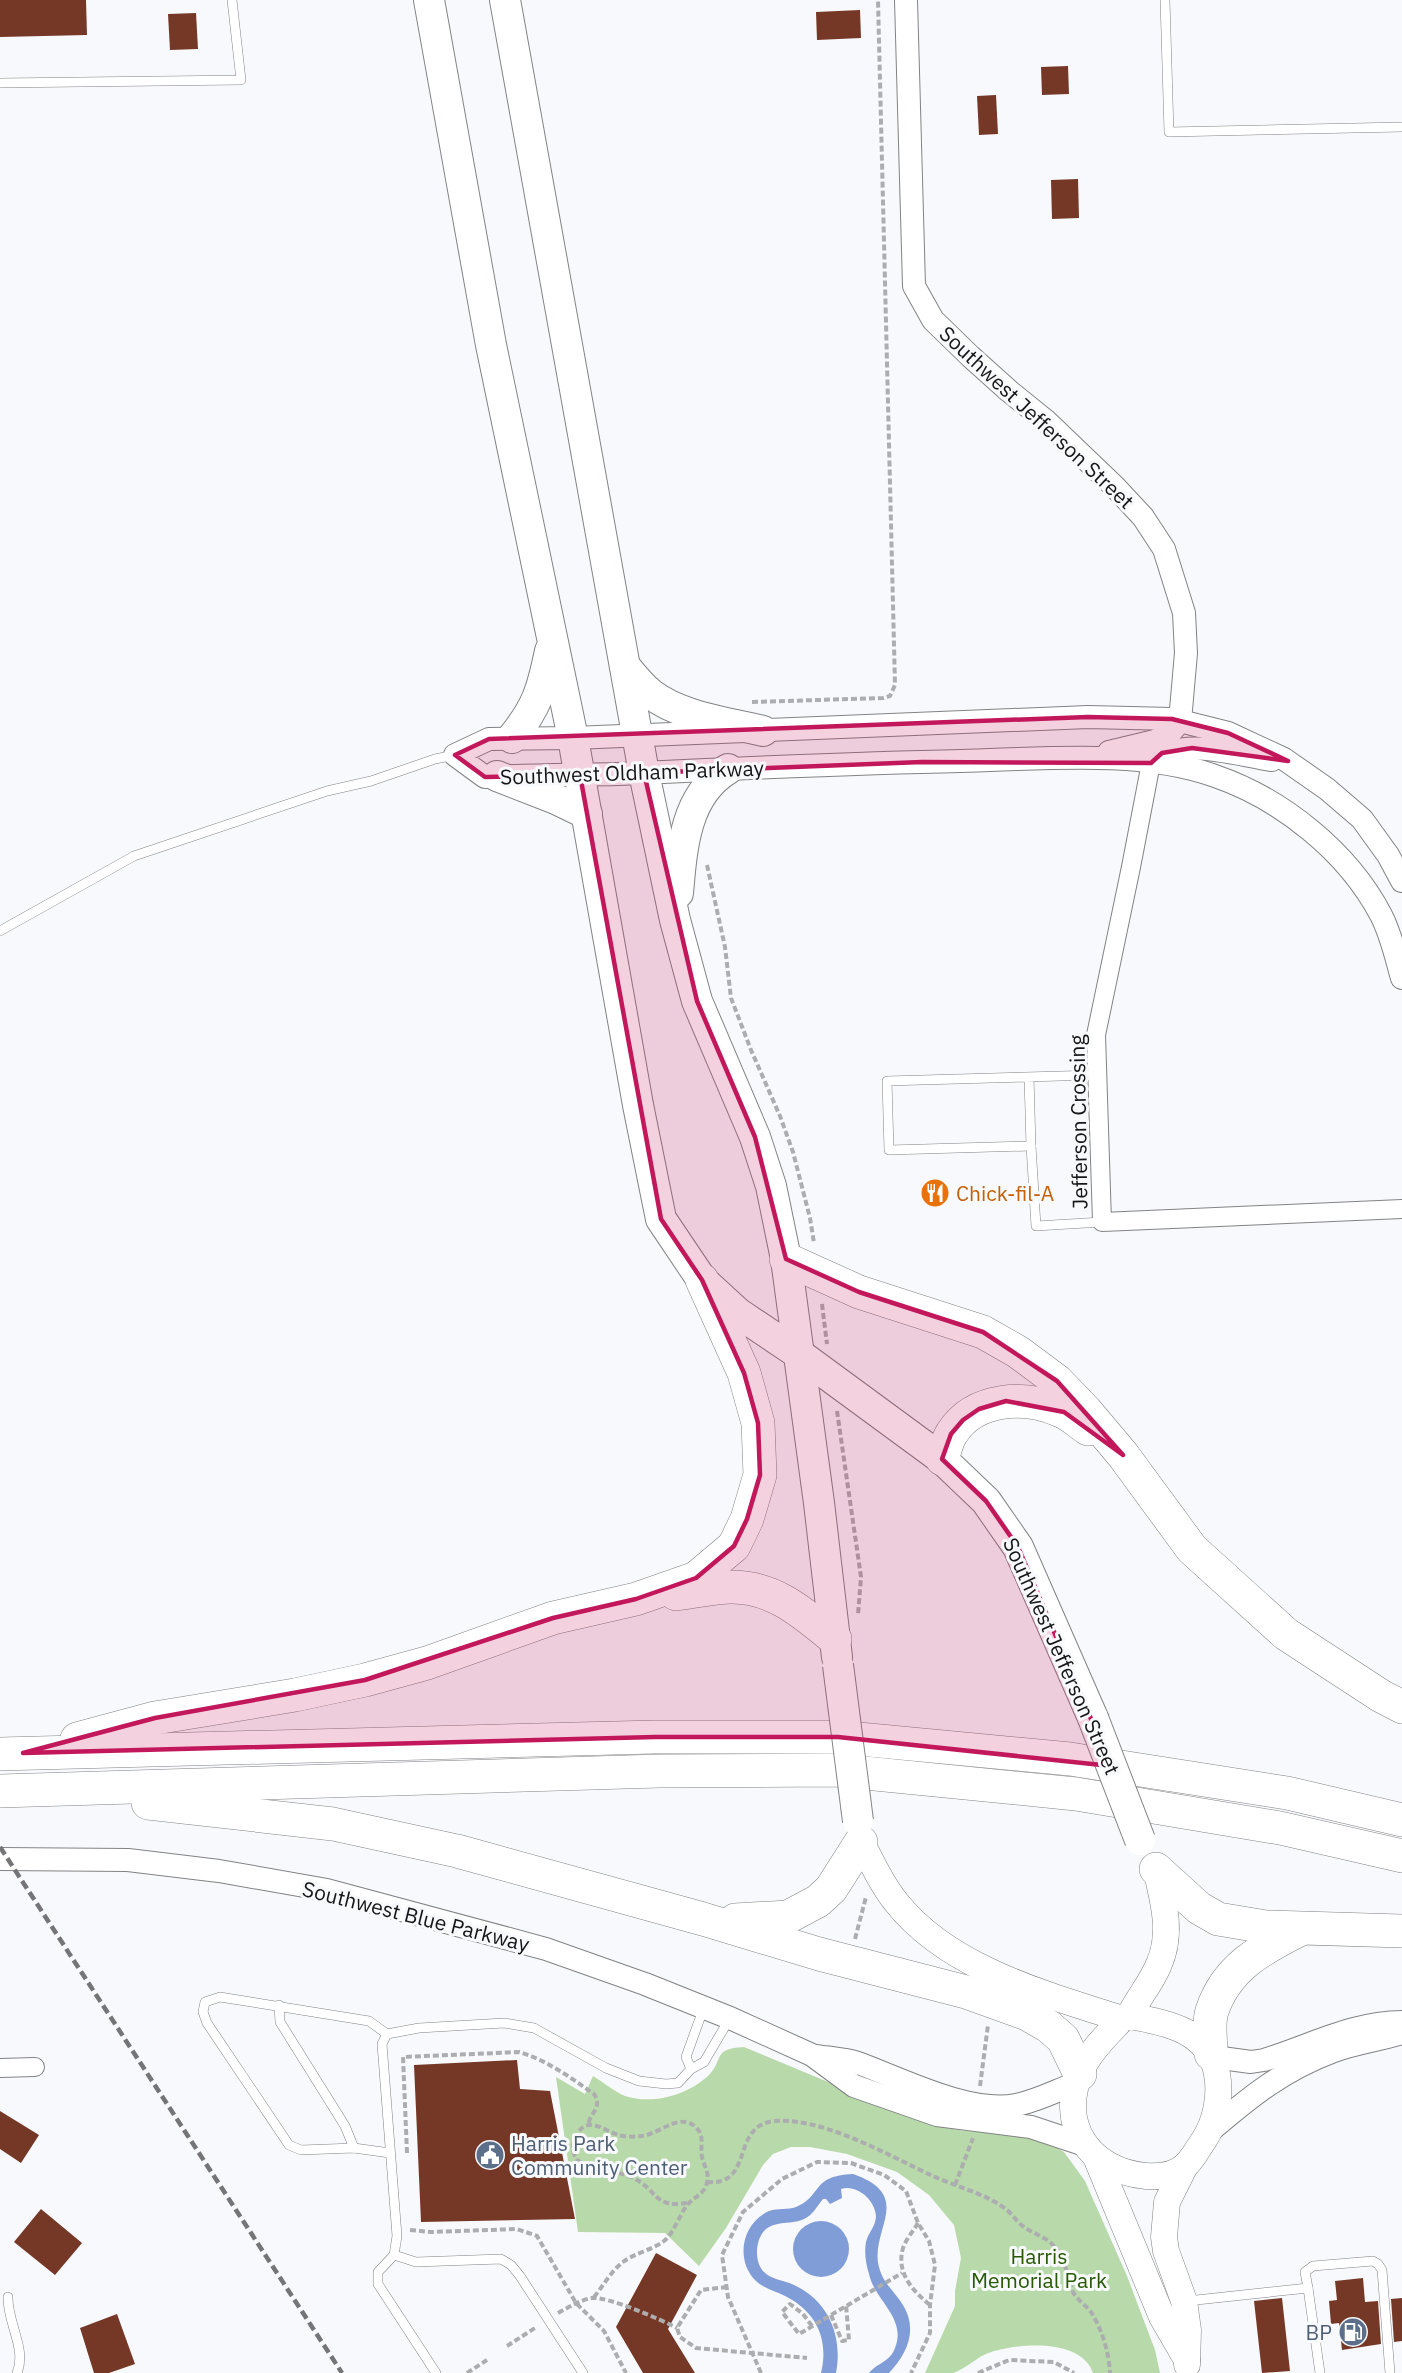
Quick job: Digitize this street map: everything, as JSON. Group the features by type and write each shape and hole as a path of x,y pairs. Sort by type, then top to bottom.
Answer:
{"highway":[{"name":"Southwest Jefferson Street","path":"429,0 491,345 573,738 638,1105 661,1219 702,1280 738,1313 799,1354 942,1459 986,1501 1018,1547 1093,1718 1140,1840 1156,1869"},
{"path":"505,0 644,773 675,920 697,1001 755,1137 771,1186 801,1255 799,1354 844,1641 860,1832 831,1888 818,1901 788,1917 749,1920 703,1919"},
{"path":"512,738 530,716 543,688 552,643"},
{"path":"625,666 652,695 675,707 708,718 763,731"},
{"path":"675,920 682,855 692,813 708,784 728,769"},
{"path":"497,776 587,814"},
{"path":"801,1255 858,1292 983,1332 1056,1381 1086,1410 1123,1455 1192,1549 1286,1634 1381,1696 1402,1707"},
{"path":"636,1599 696,1578 734,1546 747,1519 760,1475 758,1423 744,1373 702,1280"},
{"path":"942,1459 951,1434 963,1420 979,1409 1006,1401 1029,1402 1064,1412 1123,1455"},
{"path":"11,1753 155,1718 295,1695 365,1680 427,1663 553,1618 636,1599 733,1587 763,1592 783,1599 844,1641"},
{"path":"11,1753 655,1737 838,1737 1070,1759 1287,1792 1402,1820"},
{"path":"0,1791 659,1771 835,1770 1076,1794 1280,1828 1402,1856"},
{"path":"33,1790 333,1824 458,1851 703,1919 819,1954 966,1992 1027,2014 1048,2026 1063,2039 1078,2079"},
{"path":"1156,1869 1199,1908 1218,1919 1266,1928 1402,1931"},
{"path":"1212,2055 1211,2012 1229,1977 1260,1950 1302,1929"}],"main road":[{"path":"860,1832 895,1901 939,1944 1012,1981 1059,1999 1125,2017 1161,2021 1180,2028 1212,2055 1219,2084 1218,2100 1209,2132 1185,2166 1167,2202 1164,2223 1166,2251 1184,2301 1188,2330 1188,2367"},
{"name":"Southwest Jefferson Street","path":"1125,2017 1159,1964 1165,1945 1167,1925 1156,1869"},
{"path":"1125,2017 1093,2053 1078,2079 1072,2105 1078,2134 1090,2151 1162,2318 1188,2367"},
{"path":"1090,2151 1119,2170 1136,2175 1172,2174 1185,2166"}],"street":[{"name":"Southwest Jefferson Street","path":"906,0 914,286 933,320 1009,391 1045,420 1115,487 1143,517 1164,549 1184,613 1186,653 1180,722"},
{"name":"Southwest Oldham Parkway","path":"1402,881 1388,855 1362,819 1327,789 1288,761 1228,733 1172,719 1088,717 573,738 489,739 455,755 485,777 922,762 1083,759 1180,765 1217,776 1281,809 1338,856 1363,886 1381,916 1393,945 1402,978"},
{"path":"1083,759 1155,741 1171,732 1180,722"},
{"path":"1151,763 1162,753 1192,748 1288,761"},
{"name":"Jefferson Crossing","path":"1151,763 1096,1035 1102,1222 1402,1209"},
{"name":"Southwest Blue Parkway","path":"1,1859 128,1860 219,1871 327,1890 546,1949 645,1984 730,2018 812,2055 854,2086 927,2112 960,2120 1031,2127 1090,2151"},
{"path":"1212,2055 1251,2062 1264,2060 1345,2031 1384,2022 1402,2022"},
{"path":"1209,2132 1255,2093 1300,2065 1337,2050 1402,2033"},
{"name":"Southwest Blue Parkway","path":"812,2055 855,2063 950,2097 992,2106 1015,2105 1035,2100 1078,2079"},
{"path":"0,2068 35,2067"}],"lane":[{"path":"0,82 241,80 232,0"},
{"path":"1165,0 1169,132 1402,127"},
{"path":"0,931 134,856 327,791 371,781 435,759 455,755"},
{"path":"1031,1146 889,1150 887,1081 1097,1075"},
{"path":"1029,1077 1035,1226 1102,1222"},
{"path":"390,2153 354,2148 301,2150 289,2145 207,2023 203,2012 205,2002 220,1997 279,2005 369,2021 387,2034 419,2028 504,2023 534,2028 606,2068 639,2081 666,2084 678,2083 691,2069 704,2062 730,2018"},
{"path":"279,2005 280,2022 345,2126 354,2148"},
{"path":"691,2069 686,2057 704,2007"},
{"path":"387,2034 382,2044 397,2236 394,2255 378,2272 378,2284 436,2373"},
{"path":"394,2255 416,2262 501,2259 511,2265 583,2373"},
{"path":"1320,2373 1305,2272 1313,2266 1373,2261 1382,2270 1390,2373"},
{"path":"1184,2301 1308,2288"},
{"path":"8,2297 20,2359 17,2373"}],"path":[{"path":"741,703 883,698 890,696 895,685 878,0"},
{"path":"705,857 725,947 731,998 793,1152 810,1218 801,1255"},
{"path":"821,1294 827,1340"},
{"path":"837,1409 861,1577 844,1641"},
{"path":"855,1942 866,1897"},
{"path":"979,2092 989,2019"},
{"path":"407,2161 403,2057 519,2052 544,2061 594,2094 598,2100 598,2105 588,2125 576,2134 572,2145 576,2158 584,2166 633,2177 657,2199 668,2204 690,2202 700,2196 709,2182 701,2155 702,2139 699,2131 691,2124 680,2121 669,2123 643,2136 620,2136 595,2124 588,2125"},
{"path":"709,2182 723,2182 733,2176 749,2135 760,2126 773,2121 794,2122 824,2128 893,2155 1000,2206 1021,2225 1053,2245 1066,2266 1074,2295 1090,2311 1096,2322 1110,2373"},
{"path":"955,2185 975,2128"},
{"path":"761,2373 728,2297 722,2255 743,2212 782,2179 817,2162 851,2163 884,2175 906,2191 918,2223 929,2241 935,2265 930,2305 930,2333 911,2373"},
{"path":"555,2314 594,2297 622,2262 665,2241 690,2202"},
{"path":"410,2219 410,2230 431,2232 517,2229 537,2236 576,2303 604,2331 626,2373"},
{"path":"918,2223 903,2247 903,2273 914,2292 930,2305"},
{"path":"815,2324 790,2304 782,2312 799,2334 903,2273"},
{"path":"677,2328 702,2290 727,2287"},
{"path":"594,2297 627,2307 677,2328 680,2337 696,2348 807,2358"},
{"path":"830,2315 842,2342 849,2340 846,2305"},
{"path":"507,2346 535,2328"},
{"path":"467,2373 487,2360"},
{"path":"978,2373 1009,2360 1054,2362 1074,2373"}],"highlighted area":[{"path":"1088,717 1172,719 1228,733 1288,761 1192,748 1162,753 1151,763 922,762 644,773 697,1001 755,1137 786,1259 859,1292 983,1332 1057,1381 1123,1455 1064,1412 1006,1401 979,1409 963,1420 951,1434 942,1459 986,1501 1018,1547 1111,1766 838,1737 655,1737 23,1753 155,1718 365,1680 553,1618 636,1599 696,1578 734,1546 747,1519 760,1475 758,1423 744,1373 702,1280 661,1219 580,775 485,777 455,755 489,739"}],"green space":[{"name":"Harris Memorial Park","path":"744,2047 934,2126 1042,2139 1064,2152 1085,2181 1127,2276 1155,2350 1160,2373 1093,2373 1086,2361 1075,2353 1061,2348 1029,2346 1013,2347 986,2354 953,2373 925,2373 955,2306 955,2291 961,2258 954,2225 929,2195 897,2172 847,2154 810,2147 791,2147 773,2154 763,2165 726,2228 699,2266 665,2233 578,2232 556,2077 585,2094 593,2076 625,2096 636,2099 658,2099 680,2093 700,2083 713,2070 723,2053"}],"water":[{"path":"853,2174 872,2183 882,2193 886,2203 886,2215 878,2253 879,2267 886,2282 901,2302 909,2321 910,2331 906,2349 889,2373 869,2373 893,2353 898,2337 894,2319 872,2284 867,2267 866,2242 876,2216 869,2199 859,2191 841,2189 842,2198 830,2204 823,2199 804,2219 769,2227 759,2239 757,2251 759,2263 764,2272 806,2292 825,2310 835,2334 838,2360 836,2373 821,2373 822,2339 813,2319 787,2297 766,2288 755,2280 745,2262 744,2242 747,2233 760,2217 772,2210 796,2207 804,2203 823,2182 830,2178"},
{"path":"821,2221 832,2223 841,2229 847,2238 849,2249 847,2260 841,2269 832,2275 821,2277 810,2275 801,2269 795,2260 793,2249 795,2238 801,2229 810,2223"}],"building":[{"path":"0,0 86,0 87,35 0,37"},
{"path":"860,10 861,38 817,40 816,12"},
{"path":"196,13 198,49 170,50 168,14"},
{"path":"1068,66 1069,94 1042,95 1041,67"},
{"path":"996,95 998,134 979,135 977,96"},
{"path":"1078,179 1079,218 1052,219 1051,180"},
{"name":"Harris Park Community Center","path":"517,2060 520,2089 550,2091 575,2219 421,2222 414,2065"},
{"path":"0,2111 39,2135 21,2163 0,2149"},
{"path":"41,2209 82,2243 55,2275 14,2242"},
{"path":"656,2253 697,2275 668,2329 695,2373 643,2373 616,2327"},
{"path":"1363,2278 1365,2302 1378,2301 1381,2344 1342,2350 1339,2323 1331,2324 1329,2301 1337,2300 1335,2281"},
{"path":"1282,2298 1290,2371 1262,2373 1254,2301"},
{"path":"1402,2298 1402,2341 1394,2342 1391,2299"},
{"path":"117,2314 135,2364 109,2373 94,2373 80,2328"}],"railway":[{"path":"0,1847 342,2373"}],"place":[{"name":"Chick-fil-A","path":"935,1193"},
{"name":"Harris Park Community Center","path":"490,2155"},
{"name":"BP","path":"1353,2332"}]}
